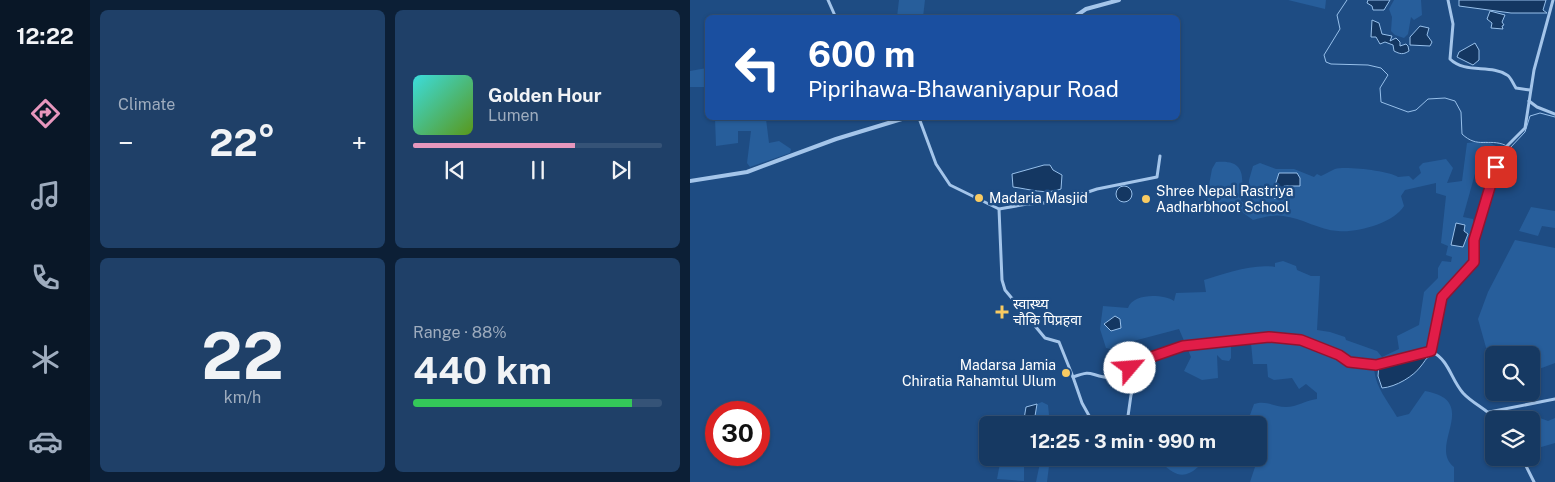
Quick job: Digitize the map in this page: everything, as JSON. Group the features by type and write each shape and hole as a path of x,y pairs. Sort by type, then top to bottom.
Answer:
{"street":[{"path":"828,0 835,15"},
{"path":"1077,15 1086,9 1119,0"},
{"path":"1448,0 1453,24 1450,59 1462,66 1508,75 1516,88 1530,90"},
{"path":"1431,351 1442,297 1474,262 1474,240 1491,179 1506,147 1525,128 1530,90 1553,0"},
{"path":"1528,100 1536,108 1555,114"},
{"path":"690,181 747,172 836,139 898,120"},
{"path":"921,120 936,164 950,185 999,208 1058,202 1097,189 1157,176 1160,156"},
{"path":"999,208 1002,280 1006,290 1045,338 1059,342 1082,403 1092,421 1108,424 1108,419 1124,420 1128,416 1131,395 1137,382 1136,372 1131,364"},
{"path":"1073,377 1095,372 1105,378 1119,375 1128,371 1131,364 1183,346 1269,337 1301,340 1339,355 1349,362 1376,365 1431,351"},
{"path":"1431,351 1447,363 1462,393 1489,411"},
{"path":"1495,411 1555,399"},
{"path":"1526,466 1534,482"}],"shaded area":[{"path":"899,0 925,0 923,15 897,15"},
{"path":"1288,0 1326,0 1325,9"},
{"path":"1368,0 1390,0 1384,10 1373,10 1372,6 1367,3"},
{"path":"1394,0 1421,0 1422,15 1414,20 1411,17 1408,34 1404,38 1395,35 1391,31 1392,17 1389,9"},
{"path":"1459,0 1546,0 1543,10 1547,13 1511,13 1459,6"},
{"path":"1490,11 1505,15 1502,22 1504,25 1502,26 1503,29 1491,28 1492,23 1487,19"},
{"path":"1372,20 1379,23 1382,34 1392,36 1390,41 1396,38 1400,42 1400,46 1406,44 1408,46 1409,51 1403,54 1398,53 1394,51 1393,45 1385,42 1380,44 1376,37 1371,37"},
{"path":"1420,26 1429,28 1427,35 1432,42 1430,46 1410,45 1410,37"},
{"path":"1475,43 1479,50 1479,60 1473,65 1457,57 1459,52"},
{"path":"705,68 705,87 690,87 690,71"},
{"path":"715,120 766,120 769,143 779,141 791,149 790,153 750,167 747,163 751,131 738,131 738,143 716,146"},
{"path":"1486,141 1498,147 1498,157 1488,169 1485,166 1476,170 1463,217 1473,219 1474,223 1469,262 1439,296 1432,332 1429,332 1429,348 1416,355 1387,362 1374,369 1380,388 1397,417 1409,414 1425,391 1442,396 1450,404 1452,414 1451,425 1446,448 1447,458 1454,467 1454,482 1250,482 1255,466 1267,466 1267,416 1250,416 1254,404 1267,403 1290,407 1317,399 1317,393 1306,384 1299,389 1292,378 1274,380 1268,377 1267,364 1253,364 1251,343 1231,345 1231,358 1229,361 1222,360 1217,355 1218,378 1202,380 1184,371 1191,357 1179,329 1126,343 1119,351 1106,348 1100,329 1103,306 1128,308 1136,300 1149,296 1163,297 1174,301 1176,293 1206,292 1204,280 1258,266 1275,267 1275,263 1283,261 1296,266 1297,270 1311,276 1320,276 1317,330 1345,337 1346,340 1377,351 1382,357 1399,349 1397,336 1419,325 1424,292 1438,278 1438,268 1442,261 1451,262 1452,257 1446,255 1448,246 1441,243 1446,196 1436,193 1436,183 1405,190 1401,196 1404,206 1399,212 1384,222 1374,226 1346,231 1331,230 1290,217 1268,216 1253,220 1242,212 1230,211 1211,201 1206,201 1200,191 1209,185 1212,169 1216,162 1226,162 1238,167 1242,178 1241,201 1247,204 1249,180 1253,166 1260,163 1276,169 1294,169 1314,177 1317,174 1321,176 1335,169 1348,168 1377,171 1398,177 1409,176 1413,180 1421,173 1419,167 1423,163 1446,159 1453,168 1447,183 1462,181 1467,143"},
{"path":"1050,165 1053,170 1062,175 1061,189 1043,192 1013,187 1012,174"},
{"path":"1279,173 1297,173 1300,178 1300,186 1284,186 1275,199 1272,195"},
{"path":"1124,186 1130,188 1132,194 1130,200 1124,202 1118,200 1116,194 1118,188"},
{"path":"1531,207 1555,211 1555,228 1542,226 1538,236 1519,231"},
{"path":"1456,223 1465,225 1464,231 1468,234 1463,247 1451,245"},
{"path":"1515,240 1555,248 1555,363 1540,369 1540,346 1486,346 1478,319 1488,292"},
{"path":"1115,316 1120,319 1121,328 1111,331 1104,324"},
{"path":"1428,353 1433,355 1427,358 1418,370 1409,377 1393,386 1382,388 1378,376 1379,365"},
{"path":"1042,402 1048,405 1049,416 1034,416 1037,404"},
{"path":"1037,404 1035,416 1024,416 1026,407"},
{"path":"1540,418 1548,421 1555,418 1555,443 1540,447"},
{"path":"999,466 1024,466 1024,481 997,479"},
{"path":"1039,466 1049,466 1047,482 1036,482"},
{"path":"1166,466 1198,466 1193,471 1184,474 1172,471"}],"waterway":[{"path":"1347,0 1337,15 1340,29 1324,55 1326,62 1331,64 1368,65 1381,68 1388,75 1380,88 1381,102 1408,112 1416,110 1428,99 1445,98 1455,101 1461,112 1462,134 1473,141 1505,145"},
{"path":"1510,148 1525,132 1530,116 1540,113 1555,117"}],"place":[{"name":"Madaria Masjid","path":"979,198"},
{"name":"Shree Nepal Rastriya Aadharbhoot School","path":"1146,199"},
{"name":"स्वास्थ्य चाैकि पिप्रहवा","path":"1002,312"},
{"name":"Madarsa Jamia Chiratia Rahamtul Ulum","path":"1066,373"}],"route":[{"path":"1130,368 1131,364 1183,346 1269,337 1301,340 1324,348 1349,362 1376,365 1431,351 1442,297 1474,262 1474,240 1496,167"}]}
